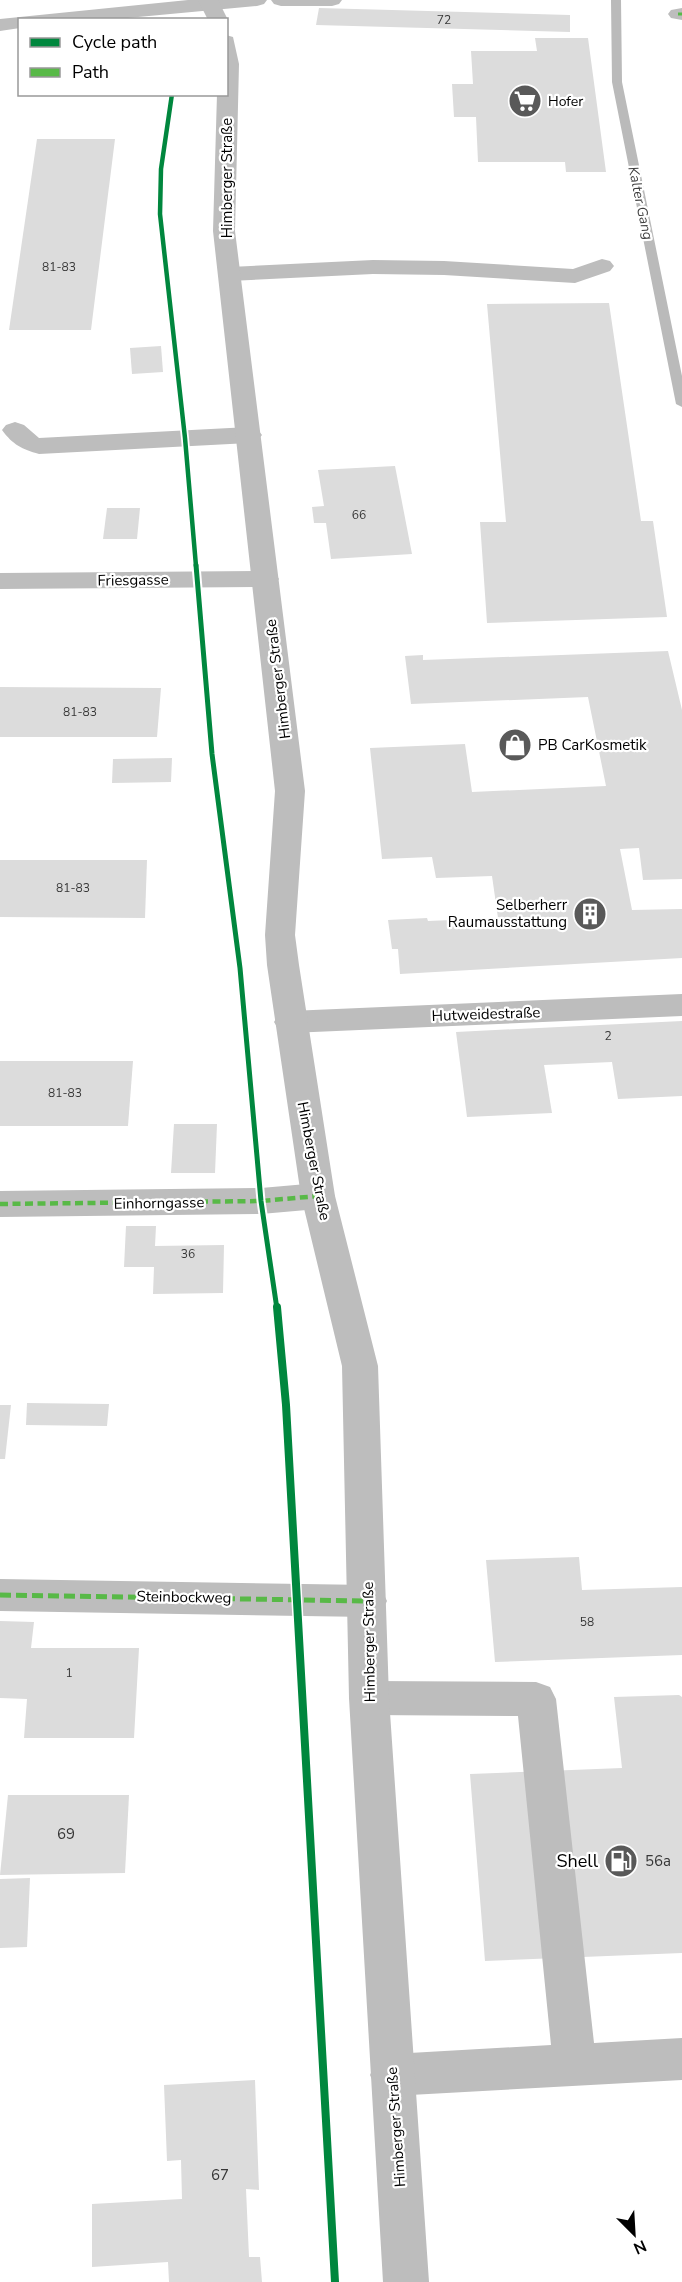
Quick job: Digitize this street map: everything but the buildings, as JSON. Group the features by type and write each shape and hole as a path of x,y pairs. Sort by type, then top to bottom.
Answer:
{"main road":[{"path":"62,18 212,8 257,0"},
{"path":"281,0 332,0"},
{"path":"0,25 18,22"},
{"name":"Himberger Straße","path":"228,56 225,231 290,791 280,935 290,1022 318,1196 360,1366 369,1698 406,2282"},
{"path":"230,274 396,267 575,276 602,266"},
{"path":"15,430 27,443 39,446 249,435"},
{"name":"Friesgasse","path":"0,581 266,579"},
{"name":"Hutweidestraße","path":"290,1022 682,1005"},
{"name":"Einhorngasse","path":"0,1204 261,1201 318,1196"},
{"name":"Steinbockweg","path":"0,1595 368,1601"},
{"path":"369,1698 537,1699 575,2065"},
{"path":"392,2075 682,2059"}],"waterway":[{"name":"Kalter Gang","path":"616,0 617,82 682,404"}],"marked path":[{"path":"0,1204 261,1201 318,1196"},
{"path":"0,1595 368,1601"}],"cycle path":[{"path":"172,96 161,169 160,214 185,438 212,754 240,968 261,1201 274,1276 286,1405 335,2282"}],"place":[{"name":"Hofer","path":"525,101"},
{"name":"PB CarKosmetik","path":"515,745"},
{"name":"Selberherr Raumausstattung","path":"590,914"},
{"name":"Shell","path":"621,1861"}]}
